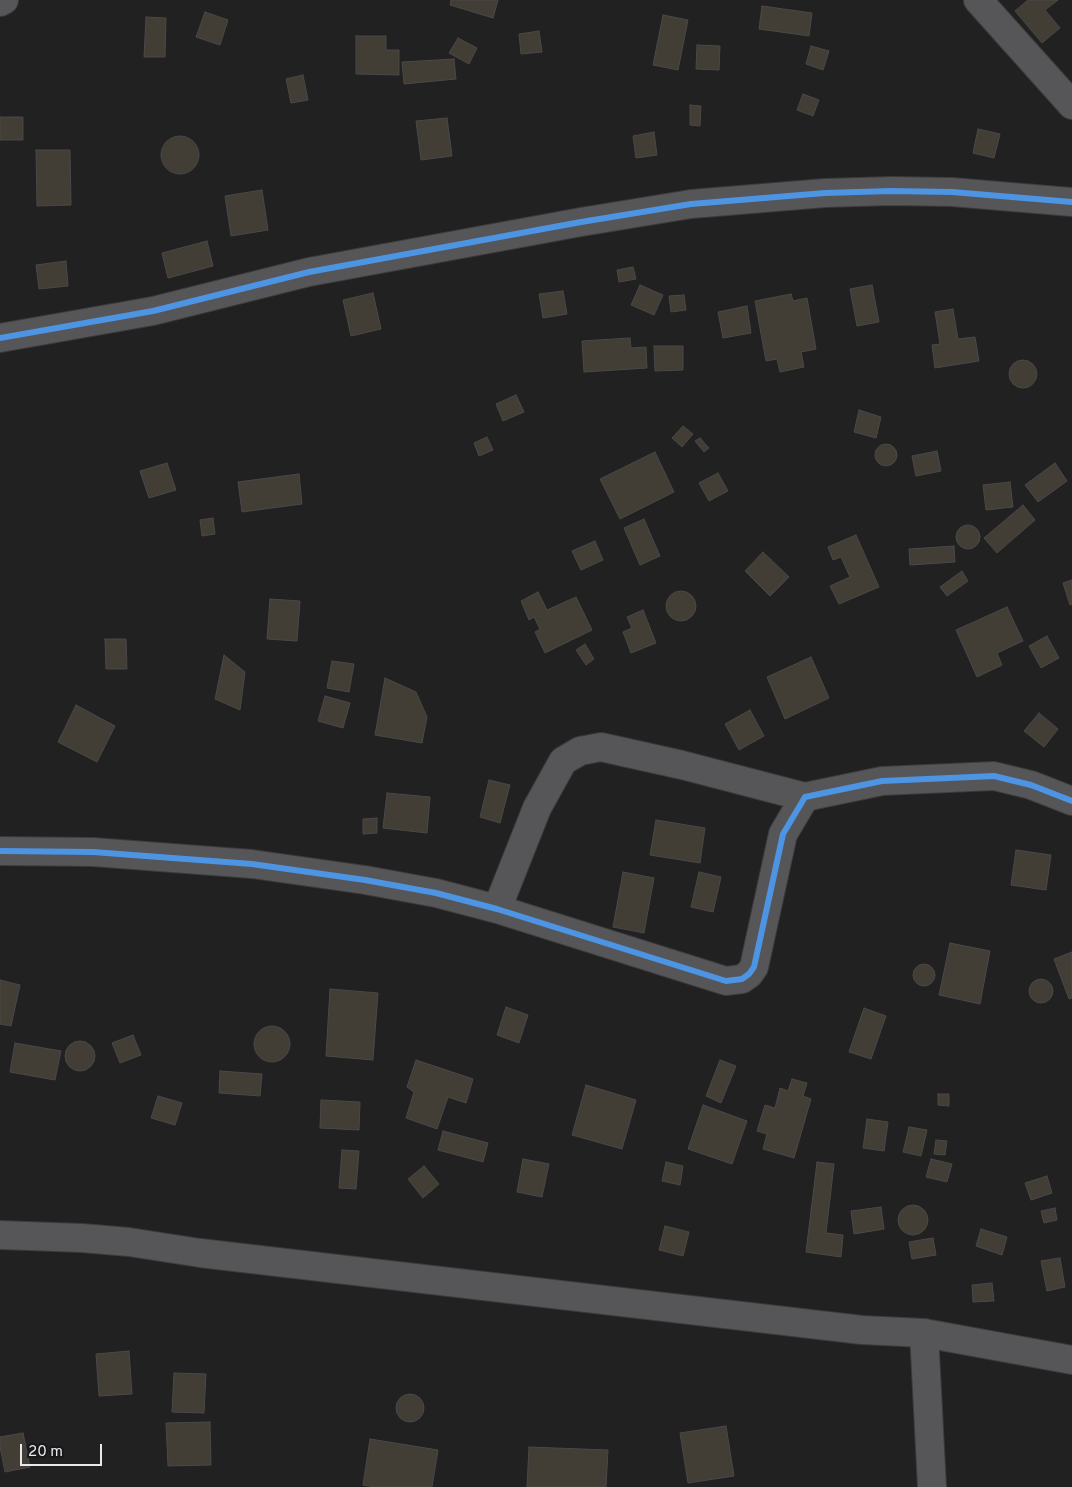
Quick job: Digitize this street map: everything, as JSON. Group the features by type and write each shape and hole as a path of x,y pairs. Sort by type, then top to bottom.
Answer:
{"street":[{"path":"0,2 4,0"},
{"path":"978,0 1072,104"},
{"path":"0,338 153,311 309,272 581,222 691,204 825,193 891,190 952,192 1072,202"},
{"path":"497,909 537,808 563,762 580,751 601,747 682,765 806,797 882,781 994,776 1031,785 1072,801"},
{"path":"0,851 93,852 252,864 365,880 436,894 497,909 726,981 742,979 754,967 783,834 806,797"},
{"path":"0,1235 129,1242 200,1253 862,1330 924,1333 1072,1360"},
{"path":"924,1333 932,1487"}],"building":[{"path":"451,0 498,0 493,18 450,5"},
{"path":"1028,0 1058,0 1045,10 1060,28 1042,43 1015,11"},
{"path":"762,6 812,13 809,36 759,29"},
{"path":"205,12 228,20 220,45 196,37"},
{"path":"663,15 688,20 678,70 653,65"},
{"path":"146,17 166,18 165,57 144,57"},
{"path":"539,31 542,52 521,54 519,34"},
{"path":"356,36 386,36 386,50 399,50 399,75 356,74"},
{"path":"458,38 477,48 469,64 449,53"},
{"path":"697,45 720,46 719,70 696,69"},
{"path":"811,46 829,51 823,70 806,64"},
{"path":"454,59 456,79 404,84 402,62"},
{"path":"303,75 308,100 291,103 286,79"},
{"path":"803,94 819,100 813,116 797,110"},
{"path":"690,105 701,106 700,126 690,125"},
{"path":"0,117 23,117 23,140 0,140"},
{"path":"447,118 452,156 421,160 416,121"},
{"path":"978,129 1000,134 994,158 973,153"},
{"path":"654,132 657,155 636,158 633,136"},
{"path":"180,136 194,141 199,155 194,169 180,174 166,169 161,155 166,141"},
{"path":"36,150 70,150 71,205 37,206"},
{"path":"262,190 268,230 231,236 225,196"},
{"path":"207,241 213,266 168,278 162,253"},
{"path":"66,261 68,286 39,289 36,265"},
{"path":"633,267 636,279 619,282 617,270"},
{"path":"640,285 663,295 654,315 631,305"},
{"path":"872,285 879,322 857,326 850,289"},
{"path":"563,291 567,314 543,318 539,294"},
{"path":"373,293 381,329 351,336 343,300"},
{"path":"791,294 793,301 807,298 816,349 801,352 804,367 780,372 777,359 766,361 755,301"},
{"path":"684,295 686,310 671,312 669,296"},
{"path":"747,306 751,333 723,338 718,312"},
{"path":"953,309 958,339 975,337 979,361 935,368 932,345 940,344 935,312"},
{"path":"630,338 631,348 646,347 647,368 584,372 582,341"},
{"path":"654,346 683,346 683,370 655,371"},
{"path":"1023,360 1033,364 1037,374 1033,384 1023,388 1013,384 1009,374 1013,364"},
{"path":"516,395 524,412 503,421 496,404"},
{"path":"859,410 881,417 876,438 854,432"},
{"path":"683,426 693,434 682,447 672,438"},
{"path":"487,437 493,450 479,456 474,443"},
{"path":"700,438 709,448 704,452 695,441"},
{"path":"886,444 894,447 897,455 894,463 886,466 878,463 875,455 878,447"},
{"path":"937,451 941,471 916,476 912,456"},
{"path":"655,452 674,492 620,519 600,479"},
{"path":"167,463 176,490 149,498 140,471"},
{"path":"1055,463 1067,481 1038,502 1025,485"},
{"path":"718,473 728,491 709,501 699,483"},
{"path":"299,474 302,504 242,512 238,482"},
{"path":"1010,482 1013,507 986,510 983,485"},
{"path":"1023,505 1035,520 997,553 984,538"},
{"path":"213,518 215,534 202,536 200,520"},
{"path":"644,519 660,556 640,565 624,528"},
{"path":"968,525 977,528 980,537 977,546 968,549 959,546 956,537 959,528"},
{"path":"856,535 879,587 839,604 830,586 850,577 841,557 833,560 828,547"},
{"path":"595,541 603,560 581,570 572,551"},
{"path":"954,546 955,562 910,565 909,549"},
{"path":"763,552 789,577 770,596 745,571"},
{"path":"962,571 968,581 947,596 940,587"},
{"path":"1072,580 1072,604 1070,605 1063,583"},
{"path":"681,591 692,595 696,606 692,617 681,621 670,617 666,606 670,595"},
{"path":"538,592 547,610 576,597 592,630 545,653 535,632 540,629 534,617 529,620 521,601"},
{"path":"270,599 300,601 297,641 267,639"},
{"path":"1007,607 1023,641 997,653 1002,665 977,677 956,630"},
{"path":"643,610 656,643 631,653 623,632 632,628 627,617"},
{"path":"1047,636 1059,658 1041,668 1029,646"},
{"path":"105,639 126,639 127,669 106,669"},
{"path":"585,644 594,659 586,665 576,650"},
{"path":"224,655 245,672 240,710 215,699"},
{"path":"811,657 829,698 785,719 767,677"},
{"path":"332,661 354,664 349,692 327,688"},
{"path":"385,678 416,692 427,717 422,743 375,735"},
{"path":"325,696 350,703 343,728 318,721"},
{"path":"76,705 115,726 97,762 58,742"},
{"path":"750,710 764,736 739,750 725,724"},
{"path":"1039,713 1058,729 1044,747 1024,731"},
{"path":"489,780 510,785 500,823 480,817"},
{"path":"387,793 430,797 427,833 383,828"},
{"path":"377,818 377,833 363,834 363,819"},
{"path":"656,820 705,828 700,863 650,855"},
{"path":"1016,850 1051,855 1046,890 1011,885"},
{"path":"623,872 654,878 644,933 613,927"},
{"path":"699,872 721,877 713,912 691,907"},
{"path":"950,943 990,951 980,1004 939,995"},
{"path":"1072,952 1072,998 1069,999 1054,959"},
{"path":"924,964 932,967 935,975 932,983 924,986 916,983 913,975 916,967"},
{"path":"1041,979 1050,982 1053,991 1050,1000 1041,1003 1032,1000 1029,991 1032,982"},
{"path":"0,980 20,985 11,1026 0,1024"},
{"path":"330,989 378,993 373,1060 326,1056"},
{"path":"506,1007 528,1015 519,1043 497,1035"},
{"path":"864,1008 886,1016 871,1059 849,1052"},
{"path":"272,1026 285,1031 290,1044 285,1057 272,1062 259,1057 254,1044 259,1031"},
{"path":"133,1035 141,1055 120,1063 112,1043"},
{"path":"80,1041 90,1046 95,1056 90,1066 80,1071 70,1066 65,1056 70,1046"},
{"path":"15,1043 61,1051 55,1080 10,1072"},
{"path":"416,1060 473,1079 466,1103 448,1097 437,1129 406,1118 414,1092 407,1087"},
{"path":"720,1060 736,1066 721,1103 706,1096"},
{"path":"220,1071 262,1074 260,1096 219,1093"},
{"path":"792,1079 807,1083 803,1096 811,1099 794,1158 763,1149 767,1134 757,1131 765,1105 775,1108 780,1088 788,1091"},
{"path":"586,1085 636,1100 622,1149 572,1135"},
{"path":"938,1094 949,1094 949,1106 938,1105"},
{"path":"158,1096 182,1103 175,1125 151,1118"},
{"path":"321,1100 360,1102 359,1130 320,1128"},
{"path":"703,1105 747,1121 732,1164 688,1149"},
{"path":"867,1119 888,1122 884,1151 863,1148"},
{"path":"909,1127 927,1130 921,1156 903,1152"},
{"path":"443,1131 488,1143 483,1162 438,1150"},
{"path":"936,1140 947,1141 945,1155 934,1154"},
{"path":"342,1150 359,1151 356,1189 339,1188"},
{"path":"523,1159 549,1164 542,1197 517,1192"},
{"path":"931,1159 952,1164 947,1182 926,1177"},
{"path":"666,1162 683,1166 680,1185 662,1181"},
{"path":"817,1162 834,1164 826,1233 843,1235 841,1257 806,1252"},
{"path":"424,1166 439,1184 423,1198 408,1179"},
{"path":"1047,1176 1052,1193 1031,1200 1025,1183"},
{"path":"913,1205 919,1206 927,1214 927,1226 919,1234 913,1235 907,1234 899,1226 898,1220 899,1214 907,1206"},
{"path":"881,1207 884,1229 854,1234 851,1211"},
{"path":"1055,1208 1057,1220 1044,1223 1041,1211"},
{"path":"665,1226 689,1232 683,1256 659,1250"},
{"path":"981,1229 1007,1237 1002,1255 976,1246"},
{"path":"933,1238 936,1255 912,1259 909,1242"},
{"path":"1060,1258 1065,1287 1047,1291 1041,1261"},
{"path":"992,1283 994,1301 973,1302 972,1285"},
{"path":"129,1351 132,1394 99,1396 96,1354"},
{"path":"174,1373 206,1374 204,1413 172,1412"},
{"path":"410,1394 420,1398 424,1408 420,1418 410,1422 400,1418 396,1408 400,1398"},
{"path":"210,1422 211,1465 168,1466 166,1423"},
{"path":"726,1426 734,1476 688,1483 680,1433"},
{"path":"23,1433 30,1467 5,1472 0,1437"},
{"path":"370,1439 438,1450 432,1487 375,1487 363,1485"},
{"path":"529,1447 608,1450 606,1487 527,1487"}],"cycle path":[{"path":"0,338 153,311 309,272 581,222 691,204 825,193 891,191 952,192 1072,202"},
{"path":"0,851 93,852 252,864 365,880 436,893 497,909 726,981 742,979 754,967 783,834 805,797 882,781 994,776 1031,785 1072,801"}]}
